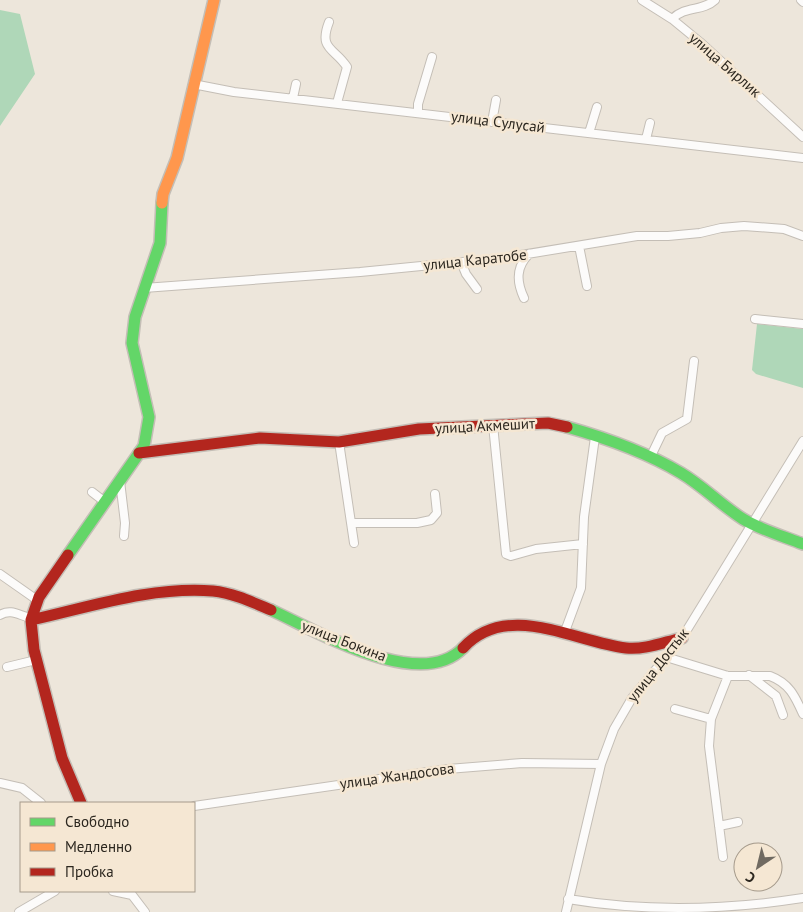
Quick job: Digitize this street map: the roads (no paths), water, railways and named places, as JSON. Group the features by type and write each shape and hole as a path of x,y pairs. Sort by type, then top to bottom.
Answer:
{"street":[{"path":"81,802 62,758 36,660 31,619 37,600 139,453 146,439 148,417 132,343 135,317 160,243 163,194 177,158 214,0"},
{"name":"улица Бирлик","path":"642,0 672,19 734,72 803,137"},
{"path":"672,19 682,11 706,6 715,0"},
{"path":"329,22 325,33 326,43 346,67 337,103"},
{"path":"418,113 418,104 432,57"},
{"name":"улица Сулусай","path":"193,84 234,92 803,158"},
{"path":"293,98 296,84"},
{"path":"492,122 496,100"},
{"path":"589,133 596,107"},
{"path":"646,139 650,123"},
{"name":"улица Каратобе","path":"144,288 360,272 461,262 529,254 637,236 668,236 744,226 784,230 803,236"},
{"path":"579,246 587,286"},
{"path":"524,298 520,289 518,272 529,254"},
{"path":"461,262 466,274 477,289"},
{"path":"755,319 803,324"},
{"path":"650,458 662,433 683,423 686,419 694,361"},
{"name":"улица Акмешит","path":"139,453 260,438 339,442 420,429 548,423 568,426 650,458 694,482 728,510 752,524 803,544"},
{"path":"493,425 506,554 510,556 536,549 583,544"},
{"path":"564,634 581,588 586,499 595,437"},
{"name":"улица Достык","path":"566,912 601,764 623,710 682,638 803,441"},
{"path":"339,442 354,543"},
{"path":"120,481 125,523 124,536"},
{"path":"92,492 105,502"},
{"path":"352,523 426,522 437,513 435,494"},
{"path":"0,574 37,600"},
{"name":"улица Бокина","path":"31,619 139,598 206,590 234,595 362,652 397,661 435,662 453,656 481,634 515,626 542,627 564,634 628,648 639,648 682,638"},
{"path":"0,615 6,611 31,619"},
{"path":"666,657 694,668 728,676 770,676 781,681 790,689 803,714"},
{"path":"8,667 36,660"},
{"path":"749,675 776,696 783,715"},
{"path":"723,857 709,746 712,719 728,676"},
{"path":"675,708 712,719"},
{"name":"улица Жандосова","path":"195,806 448,769 522,763 601,764"},
{"path":"0,783 22,788 40,802"},
{"path":"719,826 738,822"},
{"path":"19,912 53,892"},
{"path":"130,893 145,912"},
{"path":"568,900 718,908 803,898"},
{"path":"33,912 34,903"}]}
